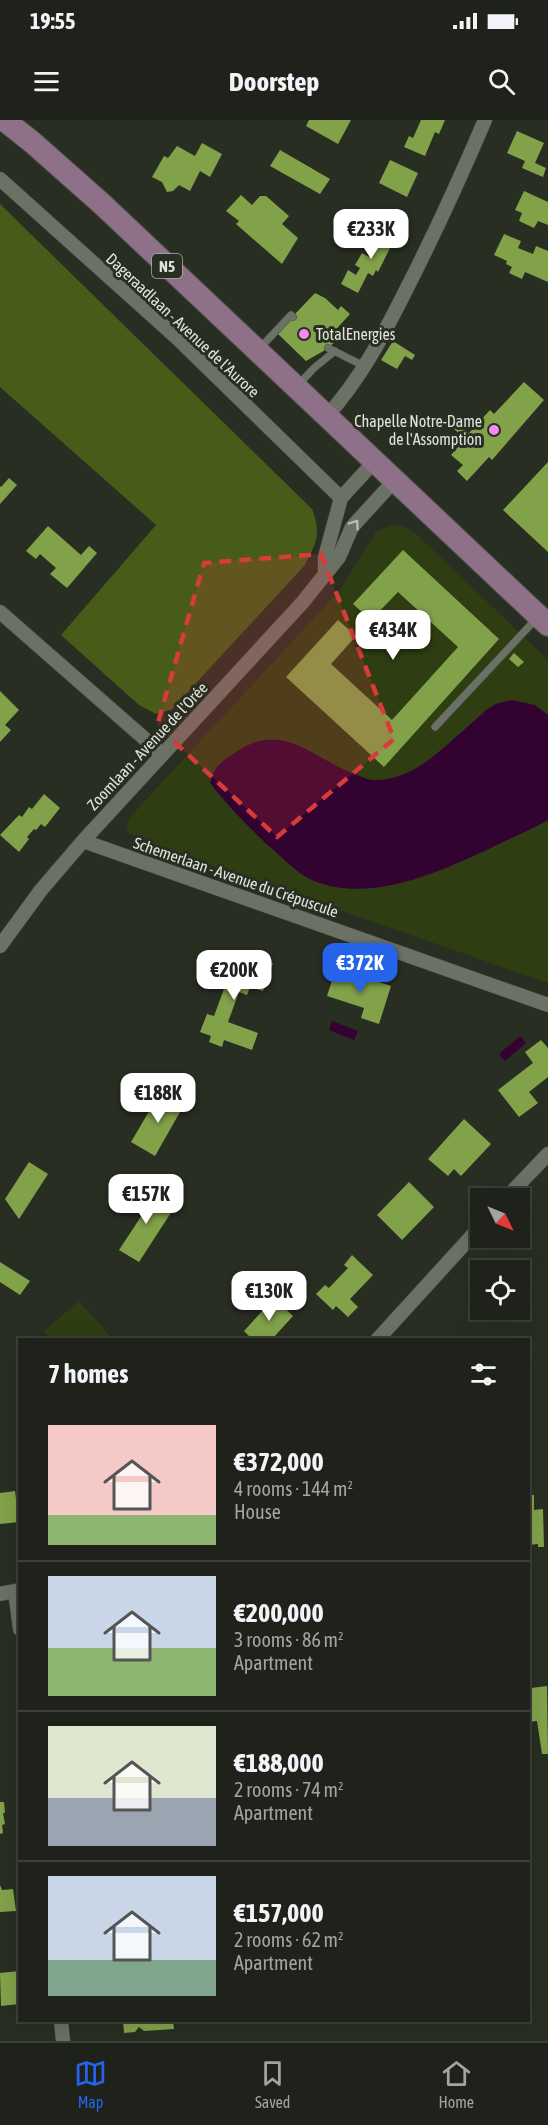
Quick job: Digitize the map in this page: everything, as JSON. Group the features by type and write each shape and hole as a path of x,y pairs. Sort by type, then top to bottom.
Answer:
{"main road":[{"name":"N5","path":"4,120 102,204 543,621"}],"street":[{"path":"326,417 344,397 394,315 485,120"},
{"name":"Dageraadlaan - Avenue de l'Aurore","path":"0,179 177,338 341,498"},
{"path":"325,573 325,557 341,498 374,462"},
{"name":"Zoomlaan - Avenue de l'Orée","path":"0,946 41,890 83,841 302,603 339,557 352,527 394,481"},
{"path":"0,612 162,754"},
{"name":"Schemerlaan - Avenue du Crépuscule","path":"83,841 548,1005"},
{"path":"516,1188 548,1154"},
{"path":"379,1338 470,1238"},
{"path":"0,1594 17,1591"},
{"path":"61,2022 63,2041"}],"lane":[{"path":"257,351 291,315 293,317"},
{"path":"295,388 332,350 364,366"},
{"path":"435,727 543,621"}],"highlighted area":[{"path":"321,554 394,739 277,837 157,726 204,563"}],"green space":[{"path":"0,204 312,509 317,532 312,551 304,566 172,709 156,714 139,705 61,635 156,525 0,387"},
{"path":"394,524 412,530 548,660 548,983 151,844 128,832 127,824 131,816 339,591 376,532"},
{"path":"79,1301 112,1338 50,1338 44,1331"}],"shaded area":[{"path":"512,700 535,705 548,715 548,820 456,864 408,881 383,887 359,889 335,887 312,880 291,866 252,830 210,783 214,771 224,760 255,742 270,740 297,745 368,779 388,779 402,775 428,761 488,709 498,703"},
{"path":"332,1021 358,1031 354,1040 329,1030"},
{"path":"520,1036 526,1043 505,1061 499,1054"}],"building":[{"path":"309,120 351,120 338,144 306,126"},
{"path":"421,120 445,120 439,134 435,132 425,156 404,147 409,136 413,138"},
{"path":"517,131 544,143 535,163 546,168 543,177 522,168 525,161 507,153"},
{"path":"202,143 222,154 210,177 200,171 190,191 179,185 173,191 167,192 162,182 152,177 164,156 168,158 177,146 195,156"},
{"path":"280,150 330,179 320,194 270,166"},
{"path":"390,160 418,173 407,197 379,183"},
{"path":"524,191 548,202 548,225 538,221 534,228 519,221 522,213 515,210"},
{"path":"241,195 252,205 260,196 266,196 289,216 282,224 298,238 282,264 236,224 239,221 226,211"},
{"path":"383,223 398,232 378,272 376,270 373,276 368,273 358,293 341,284 348,270 356,275 360,268 355,265 362,253 369,257 382,234 378,231"},
{"path":"504,234 521,241 518,248 533,254 536,246 548,251 548,282 525,272 522,279 509,273 512,267 506,264 507,261 494,255"},
{"name":"TotalEnergies","path":"315,293 325,298 338,310 341,306 350,314 331,335 337,340 327,349 306,361 277,333"},
{"path":"393,341 415,355 412,360 405,356 397,369 381,360"},
{"name":"Chapelle Notre-Dame de l'Assomption","path":"524,382 544,400 492,460 489,457 467,481 457,471 463,465 451,455 465,439 453,428 458,422 469,433 490,410 494,414"},
{"path":"548,462 548,552 503,510"},
{"path":"9,478 17,485 0,504 0,486"},
{"path":"48,526 81,555 89,546 97,553 67,588 50,574 56,568 40,554 36,559 26,551"},
{"path":"403,550 499,639 384,767 286,677 338,620 356,636 331,664 392,720 458,647 398,592 371,620 353,604"},
{"path":"514,653 524,662 518,667 509,659"},
{"path":"0,691 19,710 5,725 11,730 0,742"},
{"path":"44,794 60,808 45,827 41,824 36,830 34,829 19,852 0,835 19,815 22,817 29,807 32,809"},
{"path":"257,957 273,963 263,991 250,987 247,995 239,992 228,1022 258,1033 252,1050 224,1040 222,1047 209,1042 211,1036 200,1032 207,1014 214,1016 224,989 209,983 218,959 252,971"},
{"path":"336,968 391,986 379,1024 361,1018 364,1008 327,996"},
{"path":"541,1040 548,1048 548,1077 529,1092 538,1103 519,1117 498,1090 533,1063 525,1052"},
{"path":"161,1091 184,1105 155,1156 131,1142"},
{"path":"464,1119 491,1144 461,1176 454,1169 448,1176 428,1159"},
{"path":"29,1162 48,1174 19,1219 5,1199"},
{"path":"409,1182 434,1207 402,1240 377,1215"},
{"path":"143,1189 174,1208 139,1262 119,1250 142,1215 131,1208"},
{"path":"352,1255 373,1275 350,1299 358,1307 348,1317 336,1306 333,1310 316,1294 325,1285 329,1288 348,1268 344,1265"},
{"path":"0,1262 30,1281 20,1295 0,1282"},
{"path":"274,1298 293,1316 275,1338 251,1338 244,1331"},
{"path":"15,1491 18,1522 0,1524 0,1493"},
{"path":"530,1495 534,1495 534,1510 543,1509 544,1547 538,1547 538,1544 530,1545"},
{"path":"547,1686 548,1754 542,1754 537,1721 530,1722 531,1688"},
{"path":"0,1802 4,1802 5,1824 2,1825 3,1833 0,1834"},
{"path":"0,1885 2,1890 13,1889 16,1911 0,1912"},
{"path":"18,1971 18,2004 1,2006 0,1973"},
{"path":"123,2022 173,2022 174,2029 144,2031 139,2027 135,2032 124,2033"}],"place":[{"name":"TotalEnergies","path":"304,334"},
{"name":"Chapelle Notre-Dame de l'Assomption","path":"494,430"}]}
